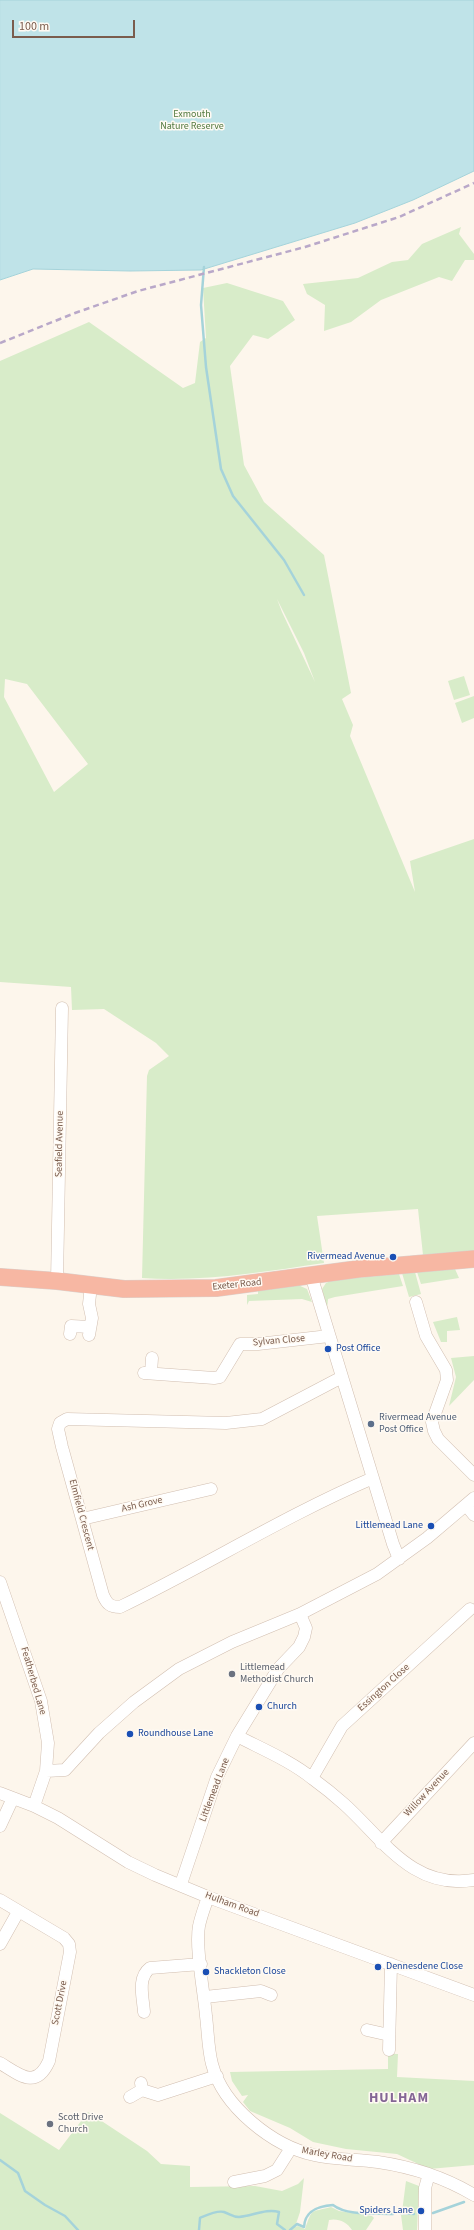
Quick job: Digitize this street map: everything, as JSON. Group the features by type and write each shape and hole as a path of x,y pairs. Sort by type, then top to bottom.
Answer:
{"highway":[{"name":"Exeter Road","path":"0,1277 92,1284 124,1289 216,1288 311,1275 474,1259"}],"street":[{"name":"Seafield Avenue","path":"57,1281 62,1008"},
{"path":"311,1275 399,1559"},
{"path":"70,1334 71,1326 90,1331 92,1318 89,1304 92,1284"},
{"path":"416,1302 426,1336 446,1370 447,1380 432,1422 434,1431 438,1438 474,1475"},
{"name":"Sylvan Close","path":"152,1358 147,1373 214,1378 220,1377 240,1344 258,1344 329,1336"},
{"name":"Elmfield Crescent","path":"342,1378 262,1419 254,1421 226,1423 67,1419 60,1423 58,1430 103,1595 107,1603 113,1607 120,1606 212,1561 342,1491 373,1478"},
{"name":"Ash Grove","path":"82,1519 206,1494"},
{"path":"46,1771 65,1770 99,1733 134,1702 179,1669 232,1642 300,1614 353,1588 399,1559 470,1502 474,1515"},
{"name":"Featherbed Lane","path":"0,1582 41,1701 48,1743 46,1771 34,1806"},
{"name":"Essington Close","path":"312,1778 342,1726 470,1609"},
{"name":"Littlemead Lane","path":"181,1884 217,1777 237,1736 278,1669 299,1647 306,1628 300,1614"},
{"path":"237,1736 312,1778 344,1804 381,1843 405,1863 419,1871 435,1877 465,1881 474,1880"},
{"name":"Willow Avenue","path":"381,1843 474,1743"},
{"name":"Hulham Road","path":"0,1793 34,1806 71,1826 128,1862 155,1875 181,1884 208,1897 474,1995"},
{"path":"0,1826 13,1798"},
{"name":"Marley Road","path":"208,1897 199,1926 201,1964 212,2064 217,2076 234,2102 247,2118 270,2136 291,2148 327,2157 411,2168 472,2190"},
{"name":"Scott Drive","path":"0,1900 64,1938 68,1944 70,1952 49,2061 46,2069 40,2075 33,2078 26,2078 0,2063"},
{"path":"0,1944 18,1912"},
{"path":"144,2012 142,1978 150,1968 201,1964"},
{"path":"389,2050 391,1964"},
{"path":"205,1997 261,1991 271,1995"},
{"path":"367,2030 389,2035"},
{"path":"130,2097 141,2086 158,2095 217,2076"},
{"path":"234,2182 272,2174 277,2170 291,2148"},
{"path":"424,2230 425,2188 429,2174"}],"green space":[{"path":"461,227 459,234 474,254 474,260 465,260 452,281 439,277 381,300 351,322 324,331 325,305 307,294 303,284 358,278 392,262 408,260 422,244"},
{"path":"227,283 283,301 295,320 268,339 253,335 230,366 244,465 264,502 324,555 351,693 342,699 353,725 350,736 415,892 410,861 474,839 474,1251 423,1255 418,1209 317,1216 324,1263 256,1273 188,1279 142,1278 147,1076 149,1070 169,1056 156,1043 104,1009 72,1010 71,987 0,982 0,361 89,322 183,388 195,383 200,342 206,338 203,288","holes":["277,599 304,653 315,682 282,612","5,679 27,684 88,764 54,792 4,697"]},
{"path":"464,676 470,695 454,700 448,681"},
{"path":"474,696 474,718 462,723 455,703"},
{"path":"455,1269 459,1278 421,1284 417,1272"},
{"path":"415,1272 421,1294 409,1297 402,1273"},
{"path":"399,1274 403,1286 328,1299 327,1309 322,1289 326,1283 333,1280"},
{"path":"298,1285 307,1289 312,1302 302,1299 249,1301 247,1305 247,1295 258,1294 258,1291"},
{"path":"457,1317 460,1330 447,1331 447,1342 441,1342 433,1322"},
{"path":"474,1356 474,1380 449,1406 456,1377 451,1358"},
{"path":"388,2054 398,2054 397,2077 474,2081 474,2165 429,2169 397,2154 346,2149 313,2142 290,2128 250,2111 243,2102 248,2095 242,2096 232,2081 230,2072 388,2069"},
{"path":"88,2112 147,2151 161,2164 190,2166 190,2187 255,2186 282,2191 298,2184 304,2178 300,2212 295,2227 298,2226 305,2229 309,2217 313,2212 331,2207 339,2211 372,2216 374,2218 366,2230 352,2230 345,2223 339,2220 329,2220 327,2230 0,2230 0,2113 59,2150"},
{"path":"406,2181 419,2186 417,2230 403,2230 401,2215 414,2215 412,2212 402,2212"}],"water":[{"name":"Exmouth Nature Reserve","path":"0,0 474,0 474,171 413,200 355,223 201,270 130,271 33,269 0,280"}],"waterway":[{"path":"204,267 201,305 206,367 221,469 233,496 284,560 304,595"},
{"path":"0,2160 18,2173 25,2191 45,2205 65,2216 78,2230"},
{"path":"433,2213 464,2202"},
{"path":"290,2230 297,2224 304,2227 307,2217 314,2210 333,2205 346,2211 370,2214 393,2214"},
{"path":"199,2230 200,2218 215,2212 224,2212 239,2217 270,2211 279,2212 277,2224 285,2230"},
{"path":"400,2213 414,2214"}],"railway":[{"path":"0,343 75,313 138,291 305,247 399,217 474,183"}],"place":[{"name":"Rivermead Avenue","path":"393,1257"},
{"name":"Post Office","path":"328,1349"},
{"name":"Rivermead Avenue Post Office","path":"371,1424"},
{"name":"Littlemead Lane","path":"431,1526"},
{"name":"Littlemead Methodist Church","path":"232,1674"},
{"name":"Church","path":"259,1707"},
{"name":"Roundhouse Lane","path":"130,1734"},
{"name":"Dennesdene Close","path":"378,1967"},
{"name":"Shackleton Close","path":"206,1972"},
{"name":"Scott Drive Church","path":"50,2124"},
{"name":"Spiders Lane","path":"421,2211"}],"district":[{"name":"HULHAM","path":"399,2099"}]}
